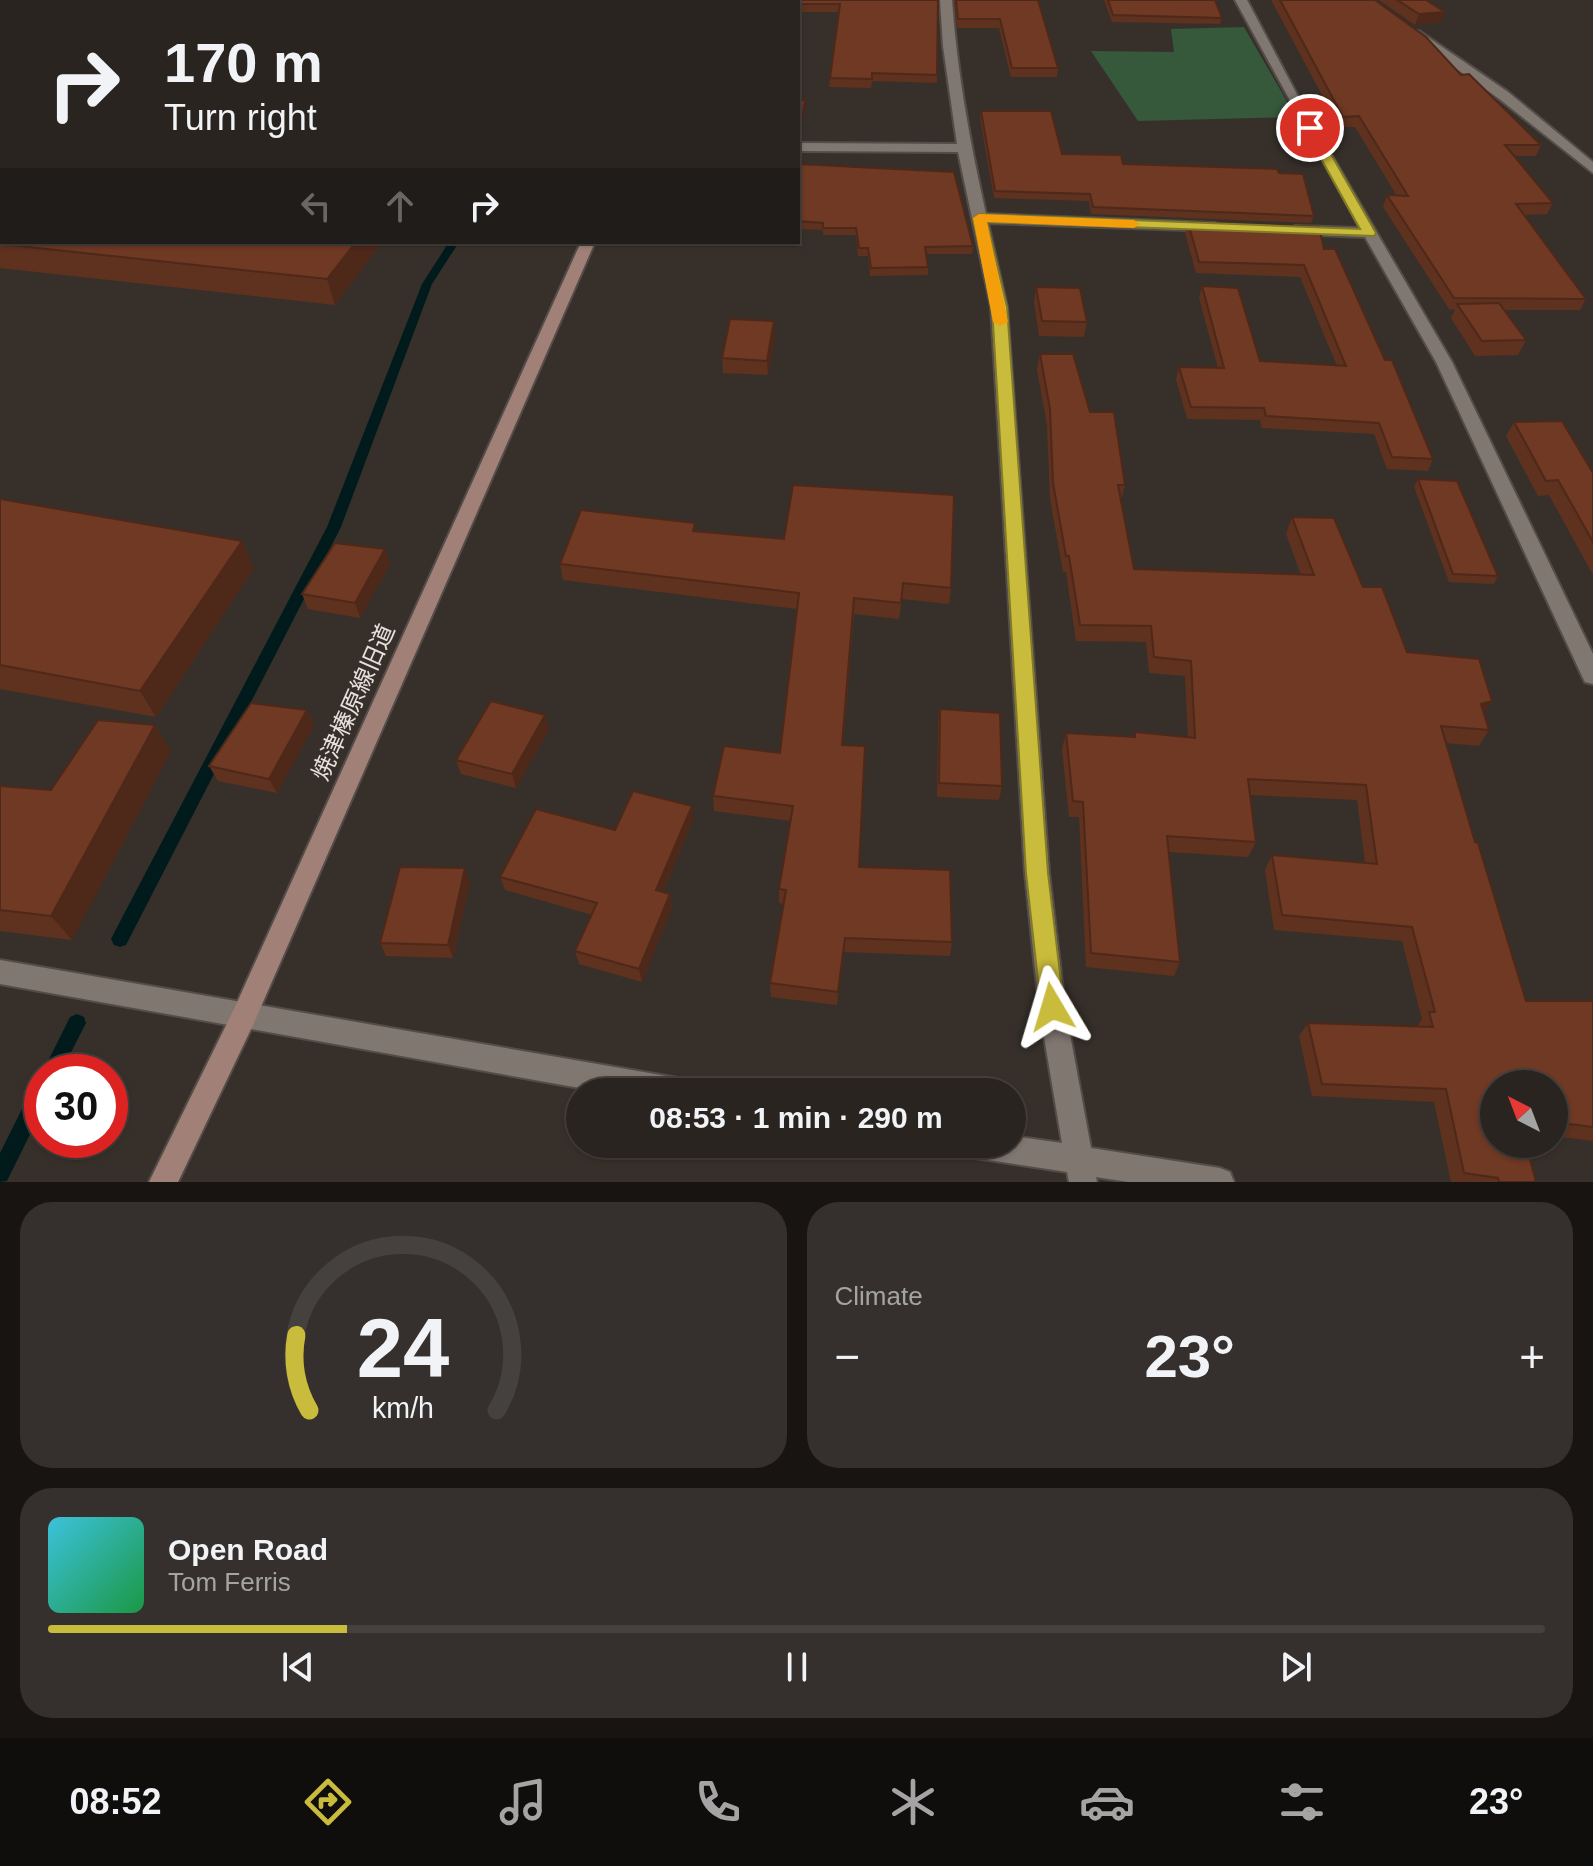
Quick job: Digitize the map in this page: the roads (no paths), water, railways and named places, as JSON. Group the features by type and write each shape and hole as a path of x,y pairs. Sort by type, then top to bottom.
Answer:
{"street":[{"path":"946,0 949,46 964,148 999,307 1037,873 1052,1007 1081,1172"},
{"path":"1241,0 1444,362 1593,676"},
{"path":"1404,26 1503,95 1593,169"},
{"path":"800,147 964,148"},
{"path":"979,218 1229,228"},
{"path":"1276,229 1369,233"},
{"name":"焼津榛原線旧道","path":"163,1182 244,1016 587,244"},
{"path":"0,972 598,1078"},
{"path":"1026,1157 1081,1172 1220,1182"}],"waterway":[{"path":"120,939 334,527 427,284 453,244"},
{"path":"61,1054 77,1023"},
{"path":"0,1174 24,1126"}]}
